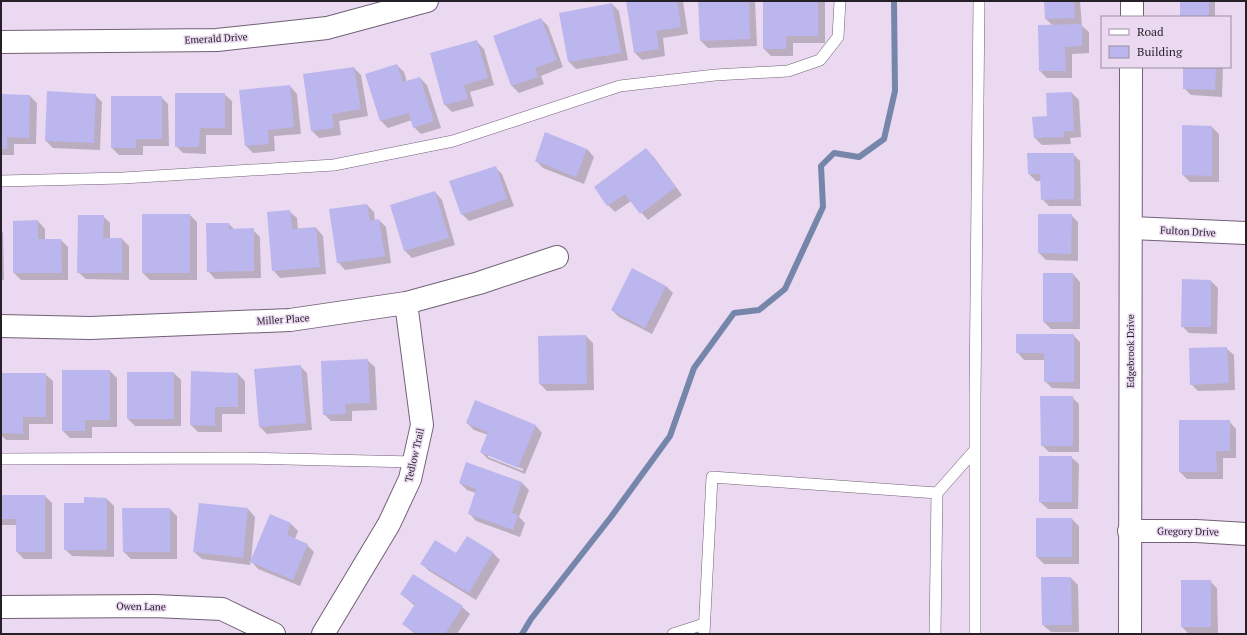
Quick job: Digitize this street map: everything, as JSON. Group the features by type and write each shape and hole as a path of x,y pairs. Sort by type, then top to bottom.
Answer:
{"street":[{"name":"Emerald Drive","path":"1,42 217,40 327,28 427,1"},
{"path":"1132,1 1132,16"},
{"name":"Edgebrook Drive","path":"1130,634 1131,68"},
{"name":"Fulton Drive","path":"1131,228 1246,233"},
{"name":"Miller Place","path":"1,326 90,328 290,320 406,303 479,283 557,257"},
{"name":"Tedlow Trail","path":"323,634 389,524 410,479 422,425 406,303"},
{"name":"Gregory Drive","path":"1129,531 1196,531 1246,534"},
{"name":"Owen Lane","path":"1,607 154,606 222,610 274,634"}],"lane":[{"path":"1,181 123,178 334,165 453,141 620,86 715,75 788,71 820,60 838,37 840,1"},
{"path":"975,634 979,1"},
{"path":"935,634 937,493 975,450"},
{"path":"1,459 241,458 414,462"},
{"path":"674,634 704,629 712,477 937,493"}],"building":[{"path":"626,1 677,1 681,27 656,31 659,49 634,53"},
{"path":"698,1 749,1 750,39 700,41"},
{"path":"763,1 818,1 818,36 786,36 786,49 763,49"},
{"path":"1044,1 1074,1 1075,18 1045,19"},
{"path":"1180,1 1209,1 1209,16 1180,16"},
{"path":"612,3 621,53 568,62 559,13"},
{"path":"541,18 557,60 535,68 538,77 511,86 493,36"},
{"path":"1082,24 1082,46 1065,47 1066,71 1039,71 1038,25"},
{"path":"477,40 488,78 464,85 468,99 444,105 430,53"},
{"path":"397,64 403,82 420,77 434,121 413,128 409,113 380,121 365,74"},
{"path":"354,67 361,109 332,114 334,128 311,131 303,74"},
{"path":"1183,68 1216,68 1215,90 1183,89"},
{"path":"290,85 294,127 268,130 269,144 245,146 239,90"},
{"path":"47,91 96,94 94,143 45,141"},
{"path":"1072,92 1074,131 1064,131 1064,137 1034,138 1032,117 1047,116 1046,93"},
{"path":"175,93 225,93 225,128 200,128 199,147 175,147"},
{"path":"1,94 30,95 29,138 7,137 7,149 1,149"},
{"path":"111,96 162,96 162,139 136,139 136,148 111,148"},
{"path":"1182,125 1212,126 1212,176 1182,175"},
{"path":"545,132 587,149 576,177 535,161"},
{"path":"646,148 676,187 640,214 625,194 607,206 594,187"},
{"path":"1027,153 1074,153 1074,199 1041,200 1040,174 1028,174"},
{"path":"496,166 507,199 461,215 449,181"},
{"path":"435,191 449,238 404,251 390,205"},
{"path":"367,204 370,221 379,219 385,256 337,263 329,209"},
{"path":"290,210 292,229 316,227 320,267 272,271 267,212"},
{"path":"142,214 190,214 190,273 142,273"},
{"path":"1038,214 1072,214 1071,254 1038,253"},
{"path":"78,215 104,215 103,238 122,238 122,273 77,273"},
{"path":"38,220 38,239 61,239 62,273 13,273 13,221"},
{"path":"206,223 229,223 229,229 254,228 254,271 207,272"},
{"path":"632,268 666,286 645,328 611,310"},
{"path":"1043,273 1073,273 1073,322 1043,322"},
{"path":"1182,279 1211,280 1211,327 1181,327"},
{"path":"1016,334 1074,334 1074,382 1044,382 1044,353 1016,353"},
{"path":"586,335 587,384 539,384 538,336"},
{"path":"1227,347 1229,383 1190,385 1189,348"},
{"path":"368,359 370,403 345,404 346,414 323,415 321,361"},
{"path":"301,365 306,423 259,427 254,369"},
{"path":"62,370 110,370 110,420 85,420 85,431 62,431"},
{"path":"191,371 238,373 238,407 215,407 215,426 190,425"},
{"path":"127,372 174,372 174,419 127,419"},
{"path":"1,373 46,373 46,417 23,417 23,434 1,433"},
{"path":"1040,396 1073,396 1073,446 1041,446"},
{"path":"475,400 536,425 518,468 480,452 488,432 466,423"},
{"path":"1179,420 1230,420 1230,451 1216,451 1217,472 1179,472"},
{"path":"1039,456 1072,456 1072,502 1039,502"},
{"path":"466,462 522,482 512,513 518,515 513,530 468,514 476,489 459,483"},
{"path":"1,495 45,495 45,552 16,552 16,519 1,519"},
{"path":"84,497 107,498 107,550 64,550 64,503 84,503"},
{"path":"199,503 248,508 243,558 193,552"},
{"path":"122,508 170,508 170,552 123,552"},
{"path":"270,514 291,523 287,535 308,544 293,580 250,562"},
{"path":"1036,518 1072,518 1072,557 1036,557"},
{"path":"467,536 493,552 469,593 420,564 435,540 456,553"},
{"path":"413,574 463,606 445,634 417,634 402,624 415,604 400,594"},
{"path":"1041,577 1071,577 1072,625 1042,625"},
{"path":"1181,580 1211,580 1211,627 1181,627"}],"waterway":[{"path":"522,634 531,619 611,517 670,436 694,368 734,313 759,310 785,289 823,207 821,166 834,153 859,157 884,139 895,91 894,1"}]}
